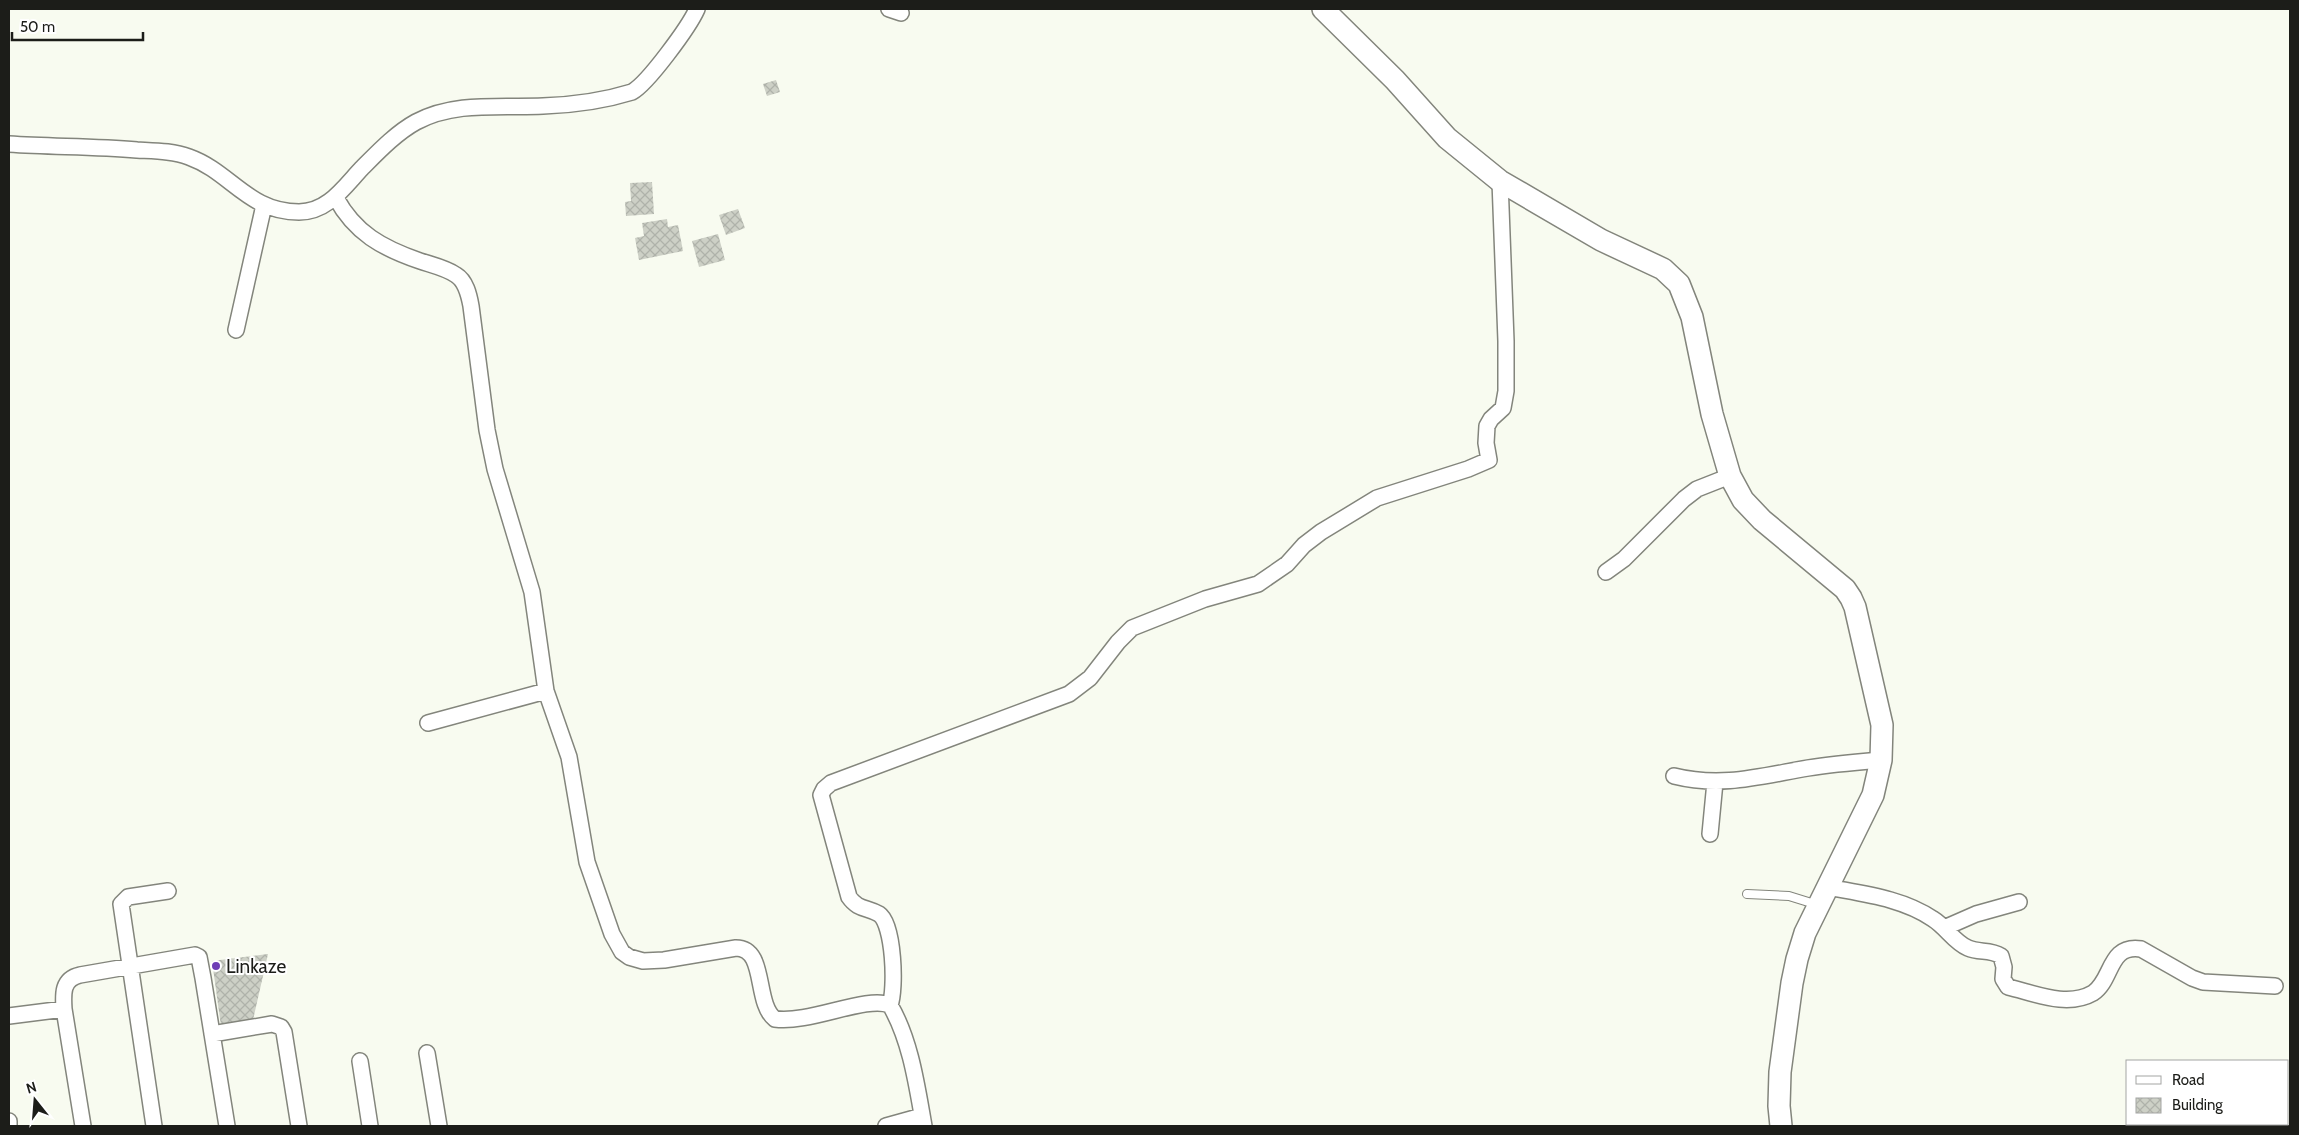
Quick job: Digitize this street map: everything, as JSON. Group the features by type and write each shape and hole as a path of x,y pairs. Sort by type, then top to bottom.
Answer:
{"street":[{"path":"9,144 114,148 171,153 190,158 207,167 237,190 264,205 283,211 300,212 313,210 336,198 362,169 403,131 416,122 436,114 460,108 572,104 632,92 650,77 697,9"},
{"path":"1323,9 1395,80 1447,138 1500,181 1601,240 1663,269 1679,284 1692,317 1708,396 1730,476 1743,500 1762,520 1844,589 1851,598 1882,724 1881,760 1873,795 1805,934 1792,983 1780,1072 1779,1106 1782,1126"},
{"path":"886,1126 923,1121 906,1044 900,1024 890,1005 894,990 893,962 886,926 879,914 858,906 849,897 821,795 824,789 831,783 1069,694 1090,678 1118,642 1132,628 1205,600 1258,584 1287,564 1304,545 1321,532 1377,498 1468,469 1489,460 1486,443 1487,426 1491,419 1503,408 1506,391 1500,181"},
{"path":"336,198 351,222 362,233 397,252 456,274 466,288 471,306 495,469 532,592 546,691 569,757 586,862 612,934 622,952 628,957 643,961 664,960 736,948 747,949 755,963 767,1010 775,1019 808,1018 878,1002 890,1005"},
{"path":"236,330 264,205"},
{"path":"1606,572 1624,559 1684,499 1697,489 1730,476"},
{"path":"428,723 546,691"},
{"path":"1674,776 1699,782 1715,782 1739,780 1826,765 1881,760"},
{"path":"1710,834 1715,782"},
{"path":"154,1126 121,904 128,897 168,891"},
{"path":"1823,896 1890,900 1908,906 1934,919 1967,948 1992,951 2001,956 2004,961 2003,979 2008,987 2055,999 2078,998 2093,992 2120,953 2133,947 2141,948 2192,978 2204,982 2275,986"},
{"path":"1944,928 1976,914 2018,902"},
{"path":"83,1126 64,1009 63,991 67,982 72,977 195,955 199,957 227,1126"},
{"path":"9,1016 64,1009"},
{"path":"212,1034 272,1024 281,1027 284,1032 298,1126"},
{"path":"427,1052 439,1126"},
{"path":"360,1061 370,1126"},
{"path":"9,1121 10,1126"}],"lane":[{"path":"1747,894 1823,896"}],"building":[{"path":"776,80 780,92 767,96 763,84"},
{"path":"652,182 654,214 626,216 625,202 631,201 630,183"},
{"path":"738,209 745,228 726,235 719,215"},
{"path":"667,219 668,227 678,225 683,251 639,260 635,238 644,236 642,223"},
{"path":"718,234 725,260 699,267 692,241"},
{"path":"268,954 253,1020 221,1026 212,961"}],"place":[{"name":"Linkaze","path":"216,966"}]}
